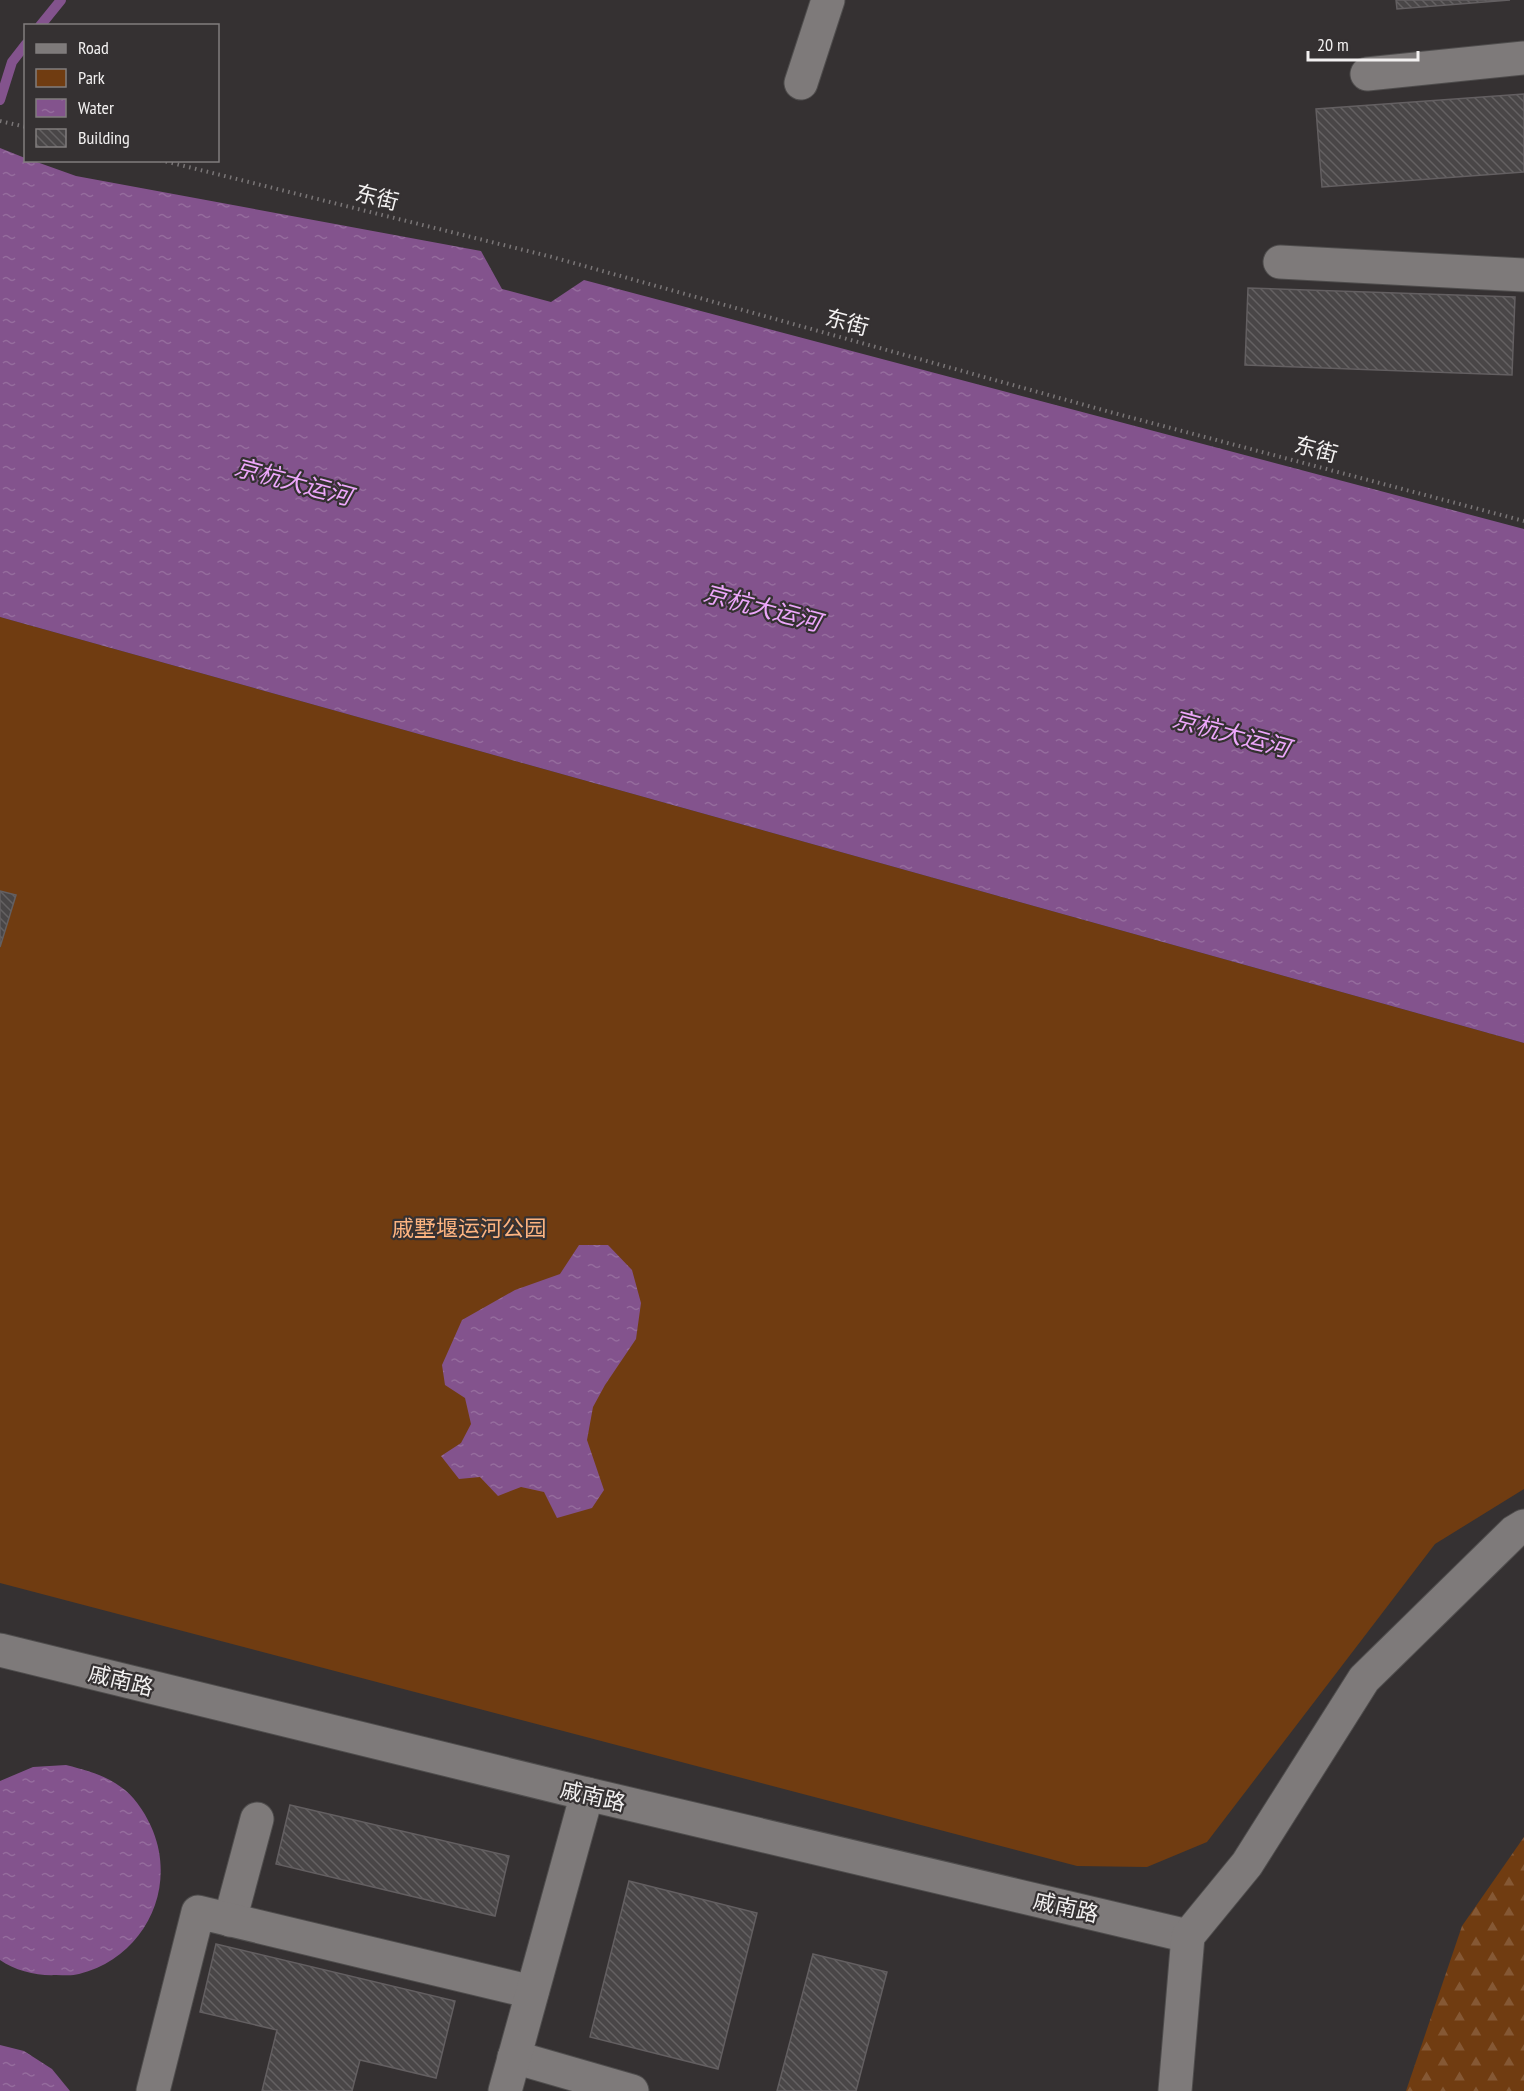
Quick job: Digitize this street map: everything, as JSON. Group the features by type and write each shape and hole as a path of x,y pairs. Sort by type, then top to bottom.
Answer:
{"street":[{"path":"801,83 828,0"},
{"path":"1367,74 1524,58"},
{"path":"1280,262 1524,275"},
{"path":"1175,2091 1188,1936 1247,1864 1364,1678 1514,1532 1524,1526"},
{"name":"戚南路","path":"0,1650 587,1794 1188,1936"},
{"path":"505,2091 587,1794"},
{"path":"230,1920 257,1819"},
{"path":"153,2091 198,1912 532,1992"},
{"path":"514,2057 632,2091"}],"path":[{"path":"0,121 24,127"},
{"name":"东街","path":"168,162 552,257 1110,412 1524,521"}],"green space":[{"name":"戚墅堰运河公园","path":"0,617 1524,1043 1524,1489 1435,1544 1207,1842 1147,1867 1077,1866 0,1583"},
{"path":"1524,1837 1524,2091 1406,2091 1462,1926"}],"water":[{"name":"京杭大运河","path":"0,148 24,158 24,162 37,162 76,176 481,251 502,289 551,302 584,280 1524,529 1524,1043 0,617"},
{"path":"579,1245 608,1245 632,1270 641,1303 636,1339 593,1407 587,1440 604,1490 592,1508 557,1518 544,1492 521,1487 498,1496 480,1477 459,1479 441,1456 461,1443 471,1424 465,1398 445,1385 442,1365 462,1320 515,1290 560,1274"},
{"path":"66,1765 104,1777 125,1790 134,1799 145,1814 153,1831 159,1854 161,1876 157,1898 149,1919 137,1938 121,1953 102,1966 79,1974 42,1975 20,1970 0,1960 0,1781 33,1767"},
{"path":"0,2045 24,2051 52,2069 70,2091 0,2091"}],"building":[{"path":"1396,0 1510,0 1397,9"},
{"path":"1524,94 1524,172 1322,187 1316,109"},
{"path":"1248,288 1515,297 1512,375 1245,365"},
{"path":"0,891 16,895 0,947"},
{"path":"290,1805 509,1856 495,1916 276,1864"},
{"path":"629,1881 757,1913 718,2069 590,2037"},
{"path":"216,1944 455,2001 436,2078 360,2060 352,2091 262,2091 277,2030 200,2012"},
{"path":"813,1954 887,1972 856,2091 777,2091"}],"waterway":[{"path":"42,24 61,0"},
{"path":"0,100 12,62 24,47"}]}
